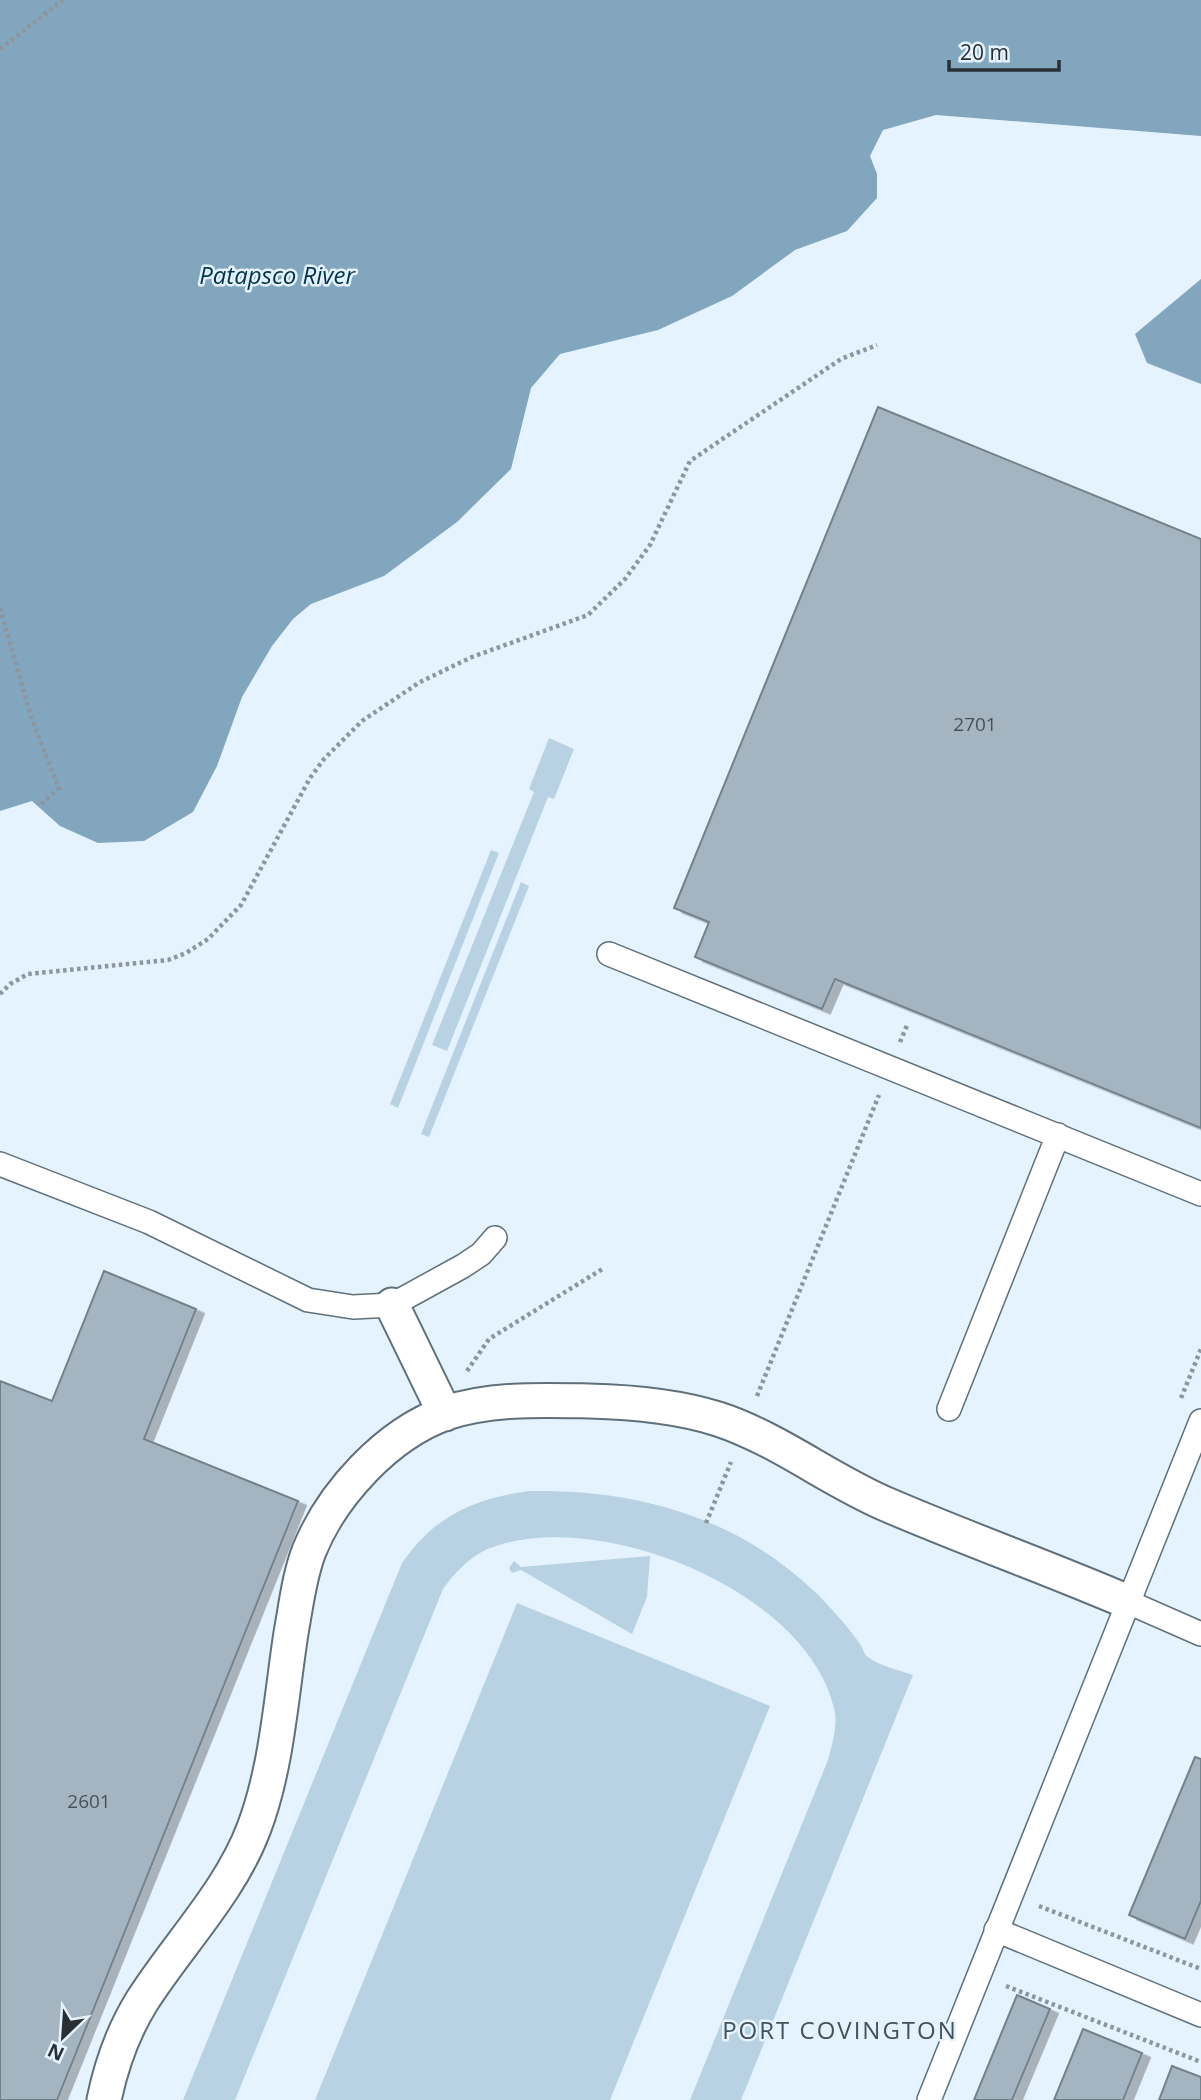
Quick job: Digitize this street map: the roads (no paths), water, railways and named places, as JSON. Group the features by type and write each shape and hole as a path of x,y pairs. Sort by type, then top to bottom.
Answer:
{"street":[{"path":"392,1305 445,1413"},
{"path":"104,2100 116,2058 141,2003 214,1900 253,1831 271,1762 298,1588 310,1551 328,1517 360,1475 411,1430 445,1413 486,1404 542,1399 668,1408 717,1419 806,1460 885,1504 1128,1602"}],"lane":[{"path":"609,954 1201,1194"},
{"path":"949,1409 1058,1135"},
{"path":"0,1164 149,1222 308,1300 353,1307 392,1305 481,1254 495,1238"},
{"path":"929,2100 1201,1421"},
{"path":"1128,1602 1201,1634"},
{"path":"996,1930 1201,2015"}],"water":[{"name":"Patapsco River","path":"0,0 1201,0 1201,136 936,115 883,130 870,156 877,174 877,198 847,231 795,250 732,296 658,330 560,354 531,388 511,469 457,522 384,576 311,604 293,619 272,646 242,697 217,766 193,812 144,841 98,843 60,826 32,801 0,811"},
{"path":"1201,279 1201,384 1147,363 1135,334"}],"district":[{"name":"PORT COVINGTON","path":"840,2031"}]}
